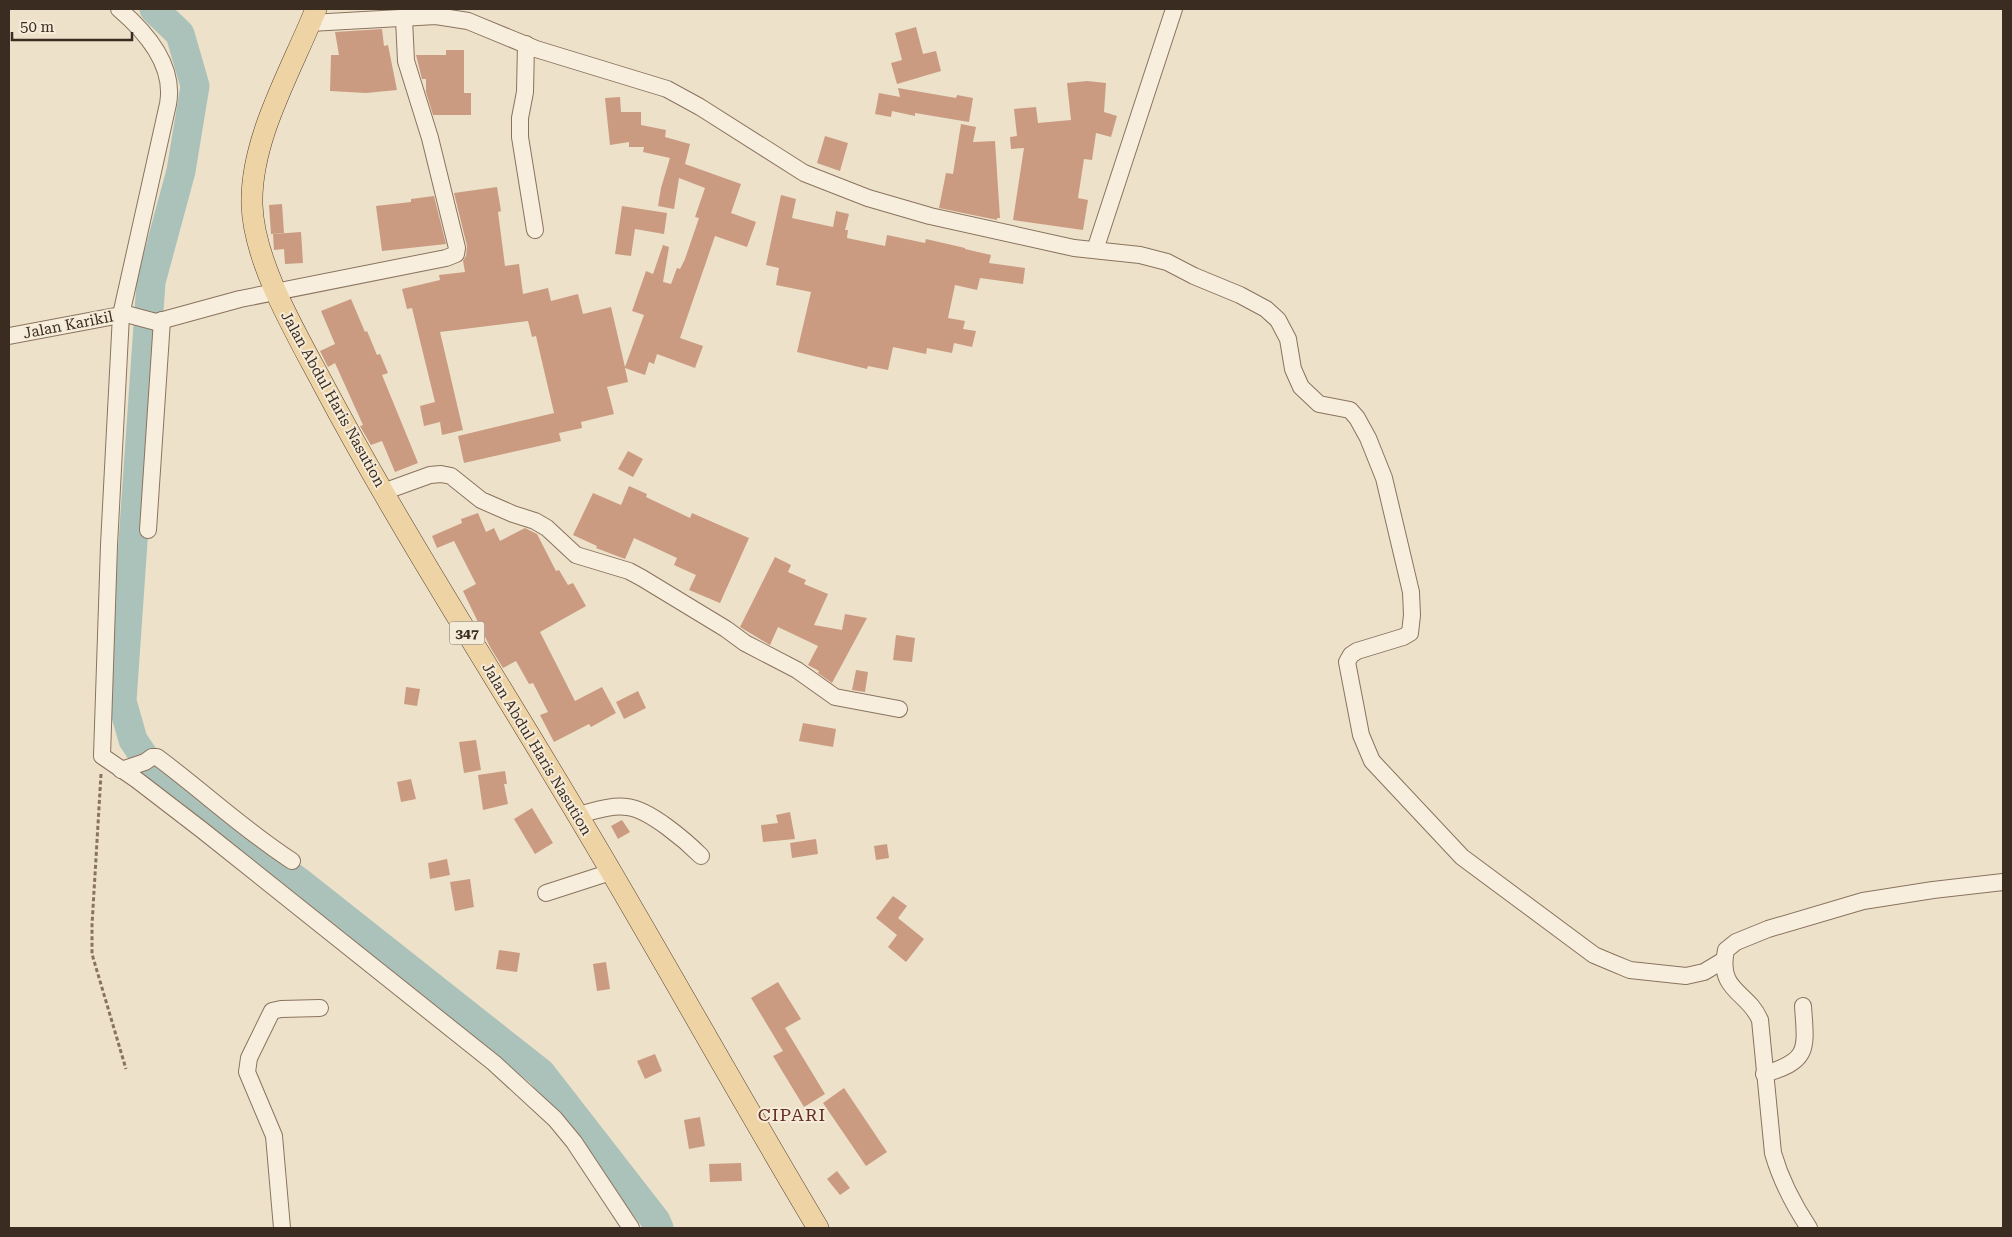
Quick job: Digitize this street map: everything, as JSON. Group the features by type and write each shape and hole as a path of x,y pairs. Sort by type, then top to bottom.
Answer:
{"main road":[{"name":"Jalan Abdul Haris Nasution","path":"313,16 271,116 254,168 252,206 257,244 283,308 350,436 578,815 818,1228"}],"street":[{"path":"119,9 137,24 146,35 165,70 170,88 124,315 109,545 102,756 202,830 494,1063 540,1104 574,1142 632,1228"},
{"path":"1095,250 1174,9"},
{"path":"313,16 404,19 436,16 468,21 568,60 629,76 667,89 700,107 804,173 868,198 930,216 1074,248 1140,255 1167,262 1266,309 1278,320 1288,340 1293,369 1301,388 1319,404 1350,410 1357,418 1368,438 1384,478 1411,592 1411,629 1406,635 1357,651 1351,655 1347,662 1361,735 1372,761 1462,857 1594,955 1630,970 1686,976 1704,972 1724,960"},
{"path":"124,315 159,321 240,298 446,258 456,254 457,248 430,138 406,61 404,19"},
{"path":"526,44 525,92 520,118 520,137 535,230"},
{"name":"Jalan Karikil","path":"9,336 124,315"},
{"path":"148,530 159,321"},
{"path":"383,492 430,475 442,474 451,476 481,500 513,514 536,521 547,528 576,555 629,571 642,578 726,629 745,643 798,670 835,697 898,708"},
{"path":"121,770 157,757 193,784 234,820 292,862"},
{"path":"578,815 614,806 630,807 682,837 701,856"},
{"path":"546,893 611,872"},
{"path":"1809,1228 1785,1190 1773,1154 1760,1020 1754,1009 1738,994 1727,979 1724,960 1726,950 1745,938 1768,929 1864,901 1933,890 2003,882"},
{"path":"1764,1074 1786,1068 1802,1054 1805,1042 1803,1006"},
{"path":"282,1228 274,1136 248,1078 248,1066 272,1011 320,1008"}],"path":[{"path":"102,756 92,954 126,1069"}],"building":[{"path":"916,27 923,54 936,51 941,71 897,84 891,63 902,60 895,33"},
{"path":"382,29 384,46 388,45 397,90 366,93 330,91 331,55 339,55 335,32"},
{"path":"446,50 464,50 464,93 471,93 471,115 433,115 426,92 426,79 422,79 416,55 446,55"},
{"path":"1087,81 1106,83 1104,112 1117,116 1111,137 1096,133 1092,160 1084,159 1078,198 1088,200 1083,230 1013,220 1024,148 1011,149 1010,137 1017,136 1014,109 1036,107 1038,123 1071,120 1067,83"},
{"path":"898,88 956,98 957,95 973,98 969,122 915,113 915,116 892,111 891,117 875,114 879,93 900,97"},
{"path":"620,97 621,112 641,112 641,125 666,130 665,137 690,144 685,164 741,184 731,213 756,222 747,247 715,236 680,338 703,346 695,368 657,354 654,364 649,362 645,375 625,368 628,382 607,387 614,414 581,422 582,428 559,433 561,441 464,463 458,436 554,413 536,336 532,337 528,321 440,332 463,430 442,435 440,422 424,426 420,406 435,402 412,308 407,309 402,289 440,280 439,275 465,272 463,261 466,256 467,246 454,193 497,187 501,211 498,212 505,266 519,264 523,294 548,288 551,301 578,294 583,314 611,307 625,367 644,315 632,311 646,271 653,274 663,245 669,247 663,282 671,284 677,268 680,269 685,259 699,218 695,217 705,188 679,178 674,209 658,206 670,158 643,152 644,147 629,147 629,142 610,145 605,98"},
{"path":"961,124 976,127 973,142 995,141 1000,218 997,218 997,220 939,208 946,173 953,174"},
{"path":"825,136 848,143 840,171 817,163"},
{"path":"781,195 796,199 792,218 833,227 836,211 849,214 845,230 848,230 847,238 885,246 887,235 925,243 926,239 965,248 991,255 989,263 1025,268 1023,284 980,278 977,290 955,285 948,318 965,321 963,329 976,331 972,347 954,343 952,353 927,348 926,354 893,347 888,370 868,366 867,369 797,352 811,292 776,285 779,268 766,265"},
{"path":"434,196 446,244 382,251 376,206 411,202 411,199"},
{"path":"282,204 284,233 271,234 269,205"},
{"path":"622,206 667,213 664,234 635,229 631,256 615,254"},
{"path":"301,232 303,263 285,264 284,249 274,250 273,234"},
{"path":"351,299 365,332 367,331 377,355 380,354 388,373 382,375 418,463 395,472 382,441 371,445 360,426 363,425 335,363 328,367 320,351 335,344 321,311"},
{"path":"628,451 643,459 633,477 618,469"},
{"path":"629,486 647,494 646,497 690,518 692,513 749,538 720,603 689,590 696,575 674,565 677,558 634,538 625,559 596,548 597,546 573,535 593,493 621,505"},
{"path":"478,513 486,532 494,528 500,541 525,528 537,534 556,571 559,570 568,585 573,583 586,606 540,632 575,701 602,687 616,713 591,727 589,724 554,742 540,715 548,712 533,683 529,684 516,661 503,668 490,647 463,591 476,584 454,541 437,548 432,536 462,523 461,519"},
{"path":"775,557 791,565 788,572 806,580 804,584 828,594 814,625 842,630 845,614 867,618 832,683 818,673 819,671 808,665 818,646 778,627 770,645 740,627"},
{"path":"896,635 915,638 912,662 893,660"},
{"path":"856,670 868,672 865,692 852,690"},
{"path":"406,687 420,689 417,706 404,704"},
{"path":"638,691 646,708 624,719 616,702"},
{"path":"803,723 836,729 833,747 799,741"},
{"path":"476,740 481,770 464,773 459,742"},
{"path":"505,771 507,784 504,784 508,804 483,810 478,775"},
{"path":"411,779 416,799 401,802 397,782"},
{"path":"532,808 553,843 535,854 514,819"},
{"path":"790,812 795,839 763,842 761,825 778,823 776,815"},
{"path":"622,820 630,832 618,839 611,826"},
{"path":"816,839 818,854 792,858 790,843"},
{"path":"887,844 889,858 876,860 874,846"},
{"path":"447,859 450,875 430,879 428,863"},
{"path":"470,879 474,907 455,911 450,882"},
{"path":"893,896 907,906 898,918 924,939 906,962 888,947 897,935 876,918"},
{"path":"499,950 520,953 517,972 496,969"},
{"path":"606,962 610,989 597,991 593,964"},
{"path":"778,982 801,1019 785,1028 825,1094 804,1107 773,1056 783,1051 751,998"},
{"path":"655,1054 662,1071 645,1079 637,1061"},
{"path":"844,1088 887,1152 866,1166 823,1103"},
{"path":"700,1117 705,1146 689,1149 684,1120"},
{"path":"741,1163 742,1181 710,1182 709,1164"},
{"path":"837,1171 850,1188 840,1195 827,1179"}],"waterway":[{"path":"154,9 180,34 195,86 181,171 151,282 122,701 133,740 156,774 298,881 541,1073 656,1221 659,1228"}],"district":[{"name":"CIPARI","path":"792,1115"}]}
